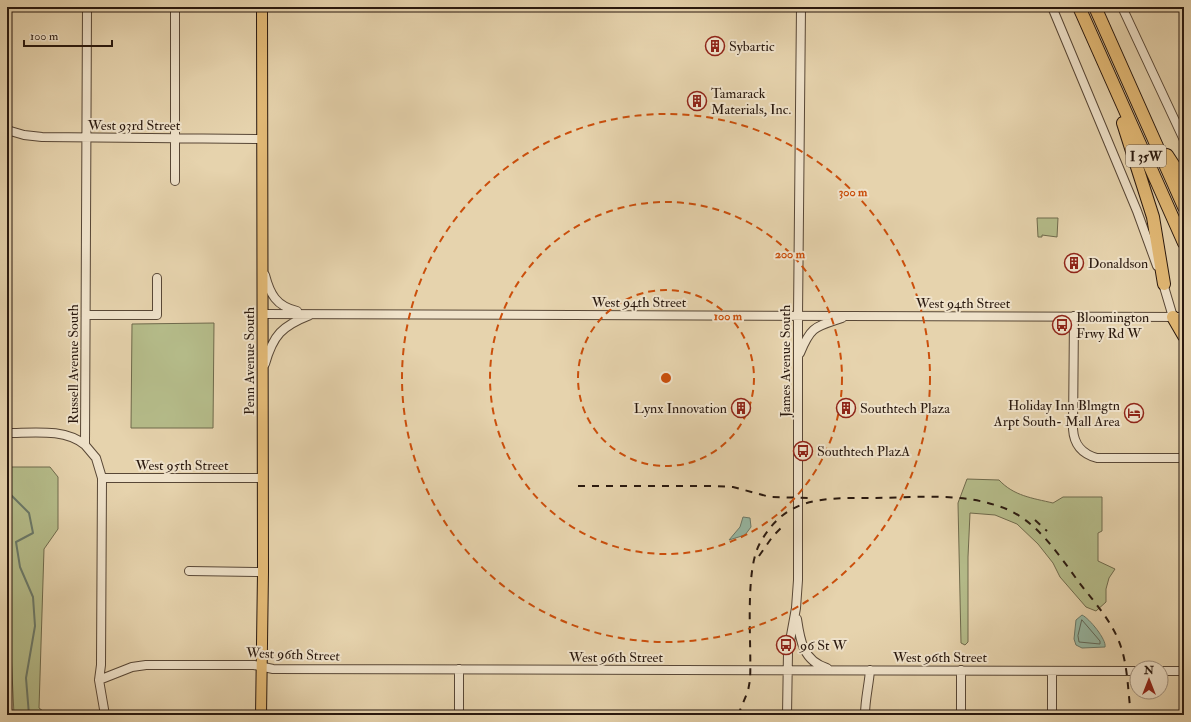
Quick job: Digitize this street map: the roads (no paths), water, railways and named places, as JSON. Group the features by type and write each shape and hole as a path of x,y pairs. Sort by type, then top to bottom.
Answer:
{"highway":[{"name":"I 35W","path":"1079,7 1184,243"},
{"name":"I 35W","path":"1095,7 1184,207"},
{"path":"1107,70 1153,217 1164,284"},
{"path":"1148,125 1184,181"},
{"path":"1179,317 1184,336"}],"main road":[{"name":"Penn Avenue South","path":"261,715 263,572 262,7"}],"street":[{"name":"Russell Avenue South","path":"85,445 88,138 87,7"},
{"path":"175,7 175,181"},
{"name":"James Avenue South","path":"787,715 787,670 796,608 798,580 798,315 801,7"},
{"path":"1052,7 1137,211 1164,284 1179,317"},
{"path":"1122,7 1184,140"},
{"name":"West 93rd Street","path":"7,130 33,137 262,139"},
{"path":"263,267 269,288 277,302 288,309 314,314"},
{"path":"86,315 157,315 157,278"},
{"name":"West 94th Street","path":"262,314 1179,317"},
{"path":"263,371 272,343 282,330 295,321 314,314"},
{"path":"798,357 806,337 812,330 822,324 850,316"},
{"path":"1074,316 1073,429 1078,446 1085,454 1097,458 1184,458"},
{"path":"7,433 64,434 74,437 85,445 96,458 102,478 101,665 99,680 104,715"},
{"name":"West 95th Street","path":"102,478 263,478"},
{"path":"189,571 263,572"},
{"path":"796,608 800,641 806,654 820,666 833,670"},
{"name":"West 96th Street","path":"99,680 132,667 146,665 254,665 273,669 1129,671"},
{"path":"459,669 459,715"},
{"path":"865,715 866,693 869,685 870,670"},
{"path":"961,670 961,715"},
{"path":"1052,671 1052,715"},
{"path":"1169,671 1184,671"}],"water":[{"path":"743,517 750,518 751,527 745,535 729,540 740,527"},
{"path":"1082,615 1089,620 1097,630 1103,639 1105,647 1082,648 1076,645 1074,639 1076,620"}],"waterway":[{"path":"7,491 29,513 33,533 16,542 20,567 33,597 35,626 26,678 29,715"}],"railway":[{"path":"578,486 715,486 733,487 770,497 811,498"},
{"path":"738,715 748,691 750,680 750,590 752,571 755,556 760,543 770,528 782,516 794,508 807,503 822,500 837,498 935,497 967,499 1003,508 1013,512 1027,521 1047,540 1102,612 1118,638 1125,663 1131,715"},
{"path":"1035,520 1047,531"},
{"path":"759,556 773,536 785,524"}],"place":[{"name":"Sybartic","path":"715,46"},
{"name":"Tamarack Materials, Inc.","path":"697,101"},
{"name":"Donaldson","path":"1074,263"},
{"name":"Bloomington Frwy Rd W","path":"1062,325"},
{"name":"Lynx Innovation","path":"741,408"},
{"name":"Southtech Plaza","path":"846,408"},
{"name":"Holiday Inn Blmgtn Arpt South- Mall Area","path":"1134,413"},
{"name":"Southtech PlazA","path":"803,451"},
{"name":"96 St W","path":"786,645"}]}
